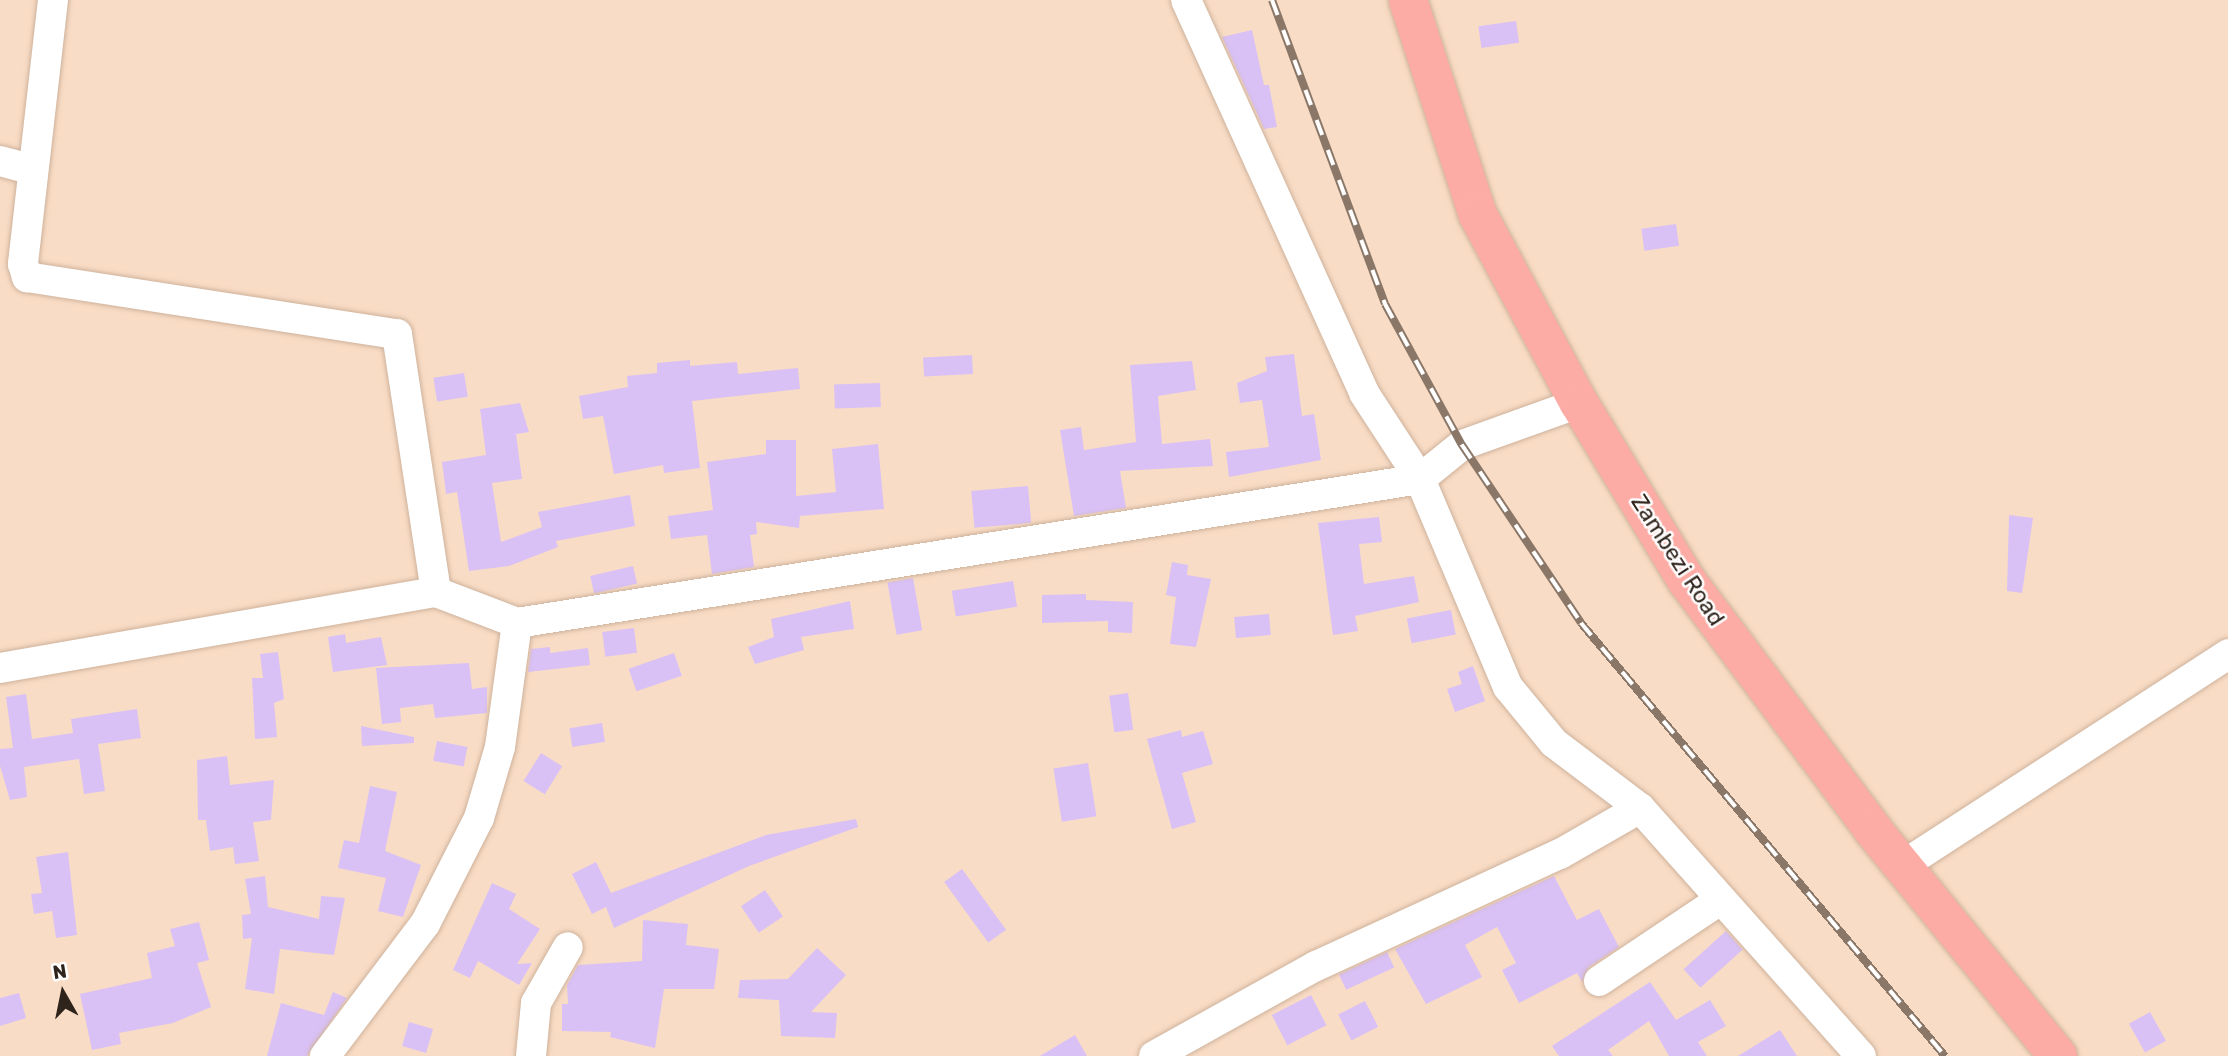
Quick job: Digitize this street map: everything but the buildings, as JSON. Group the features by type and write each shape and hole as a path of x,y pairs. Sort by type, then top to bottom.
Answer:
{"main road":[{"name":"Zambezi Road","path":"1408,0 1478,215 1579,403 1687,581 1902,866 2058,1056"}],"street":[{"path":"53,0 23,264 27,277 397,334 436,592"},
{"path":"1186,0 1231,111 1364,393 1420,479 1508,687 1554,743 1640,808 1860,1056"},
{"path":"0,161 33,170"},
{"path":"0,668 436,592 517,623 1420,479 1462,445 1579,403"},
{"path":"325,1056 425,924 479,818 500,747 517,623"},
{"path":"1902,866 2228,654"},
{"path":"1154,1056 1328,960 1560,854 1640,808"},
{"path":"1599,981 1720,900"},
{"path":"531,1056 536,1003 568,947"}],"railway":[{"path":"1272,0 1385,304 1462,445 1581,623 1945,1056"}]}
